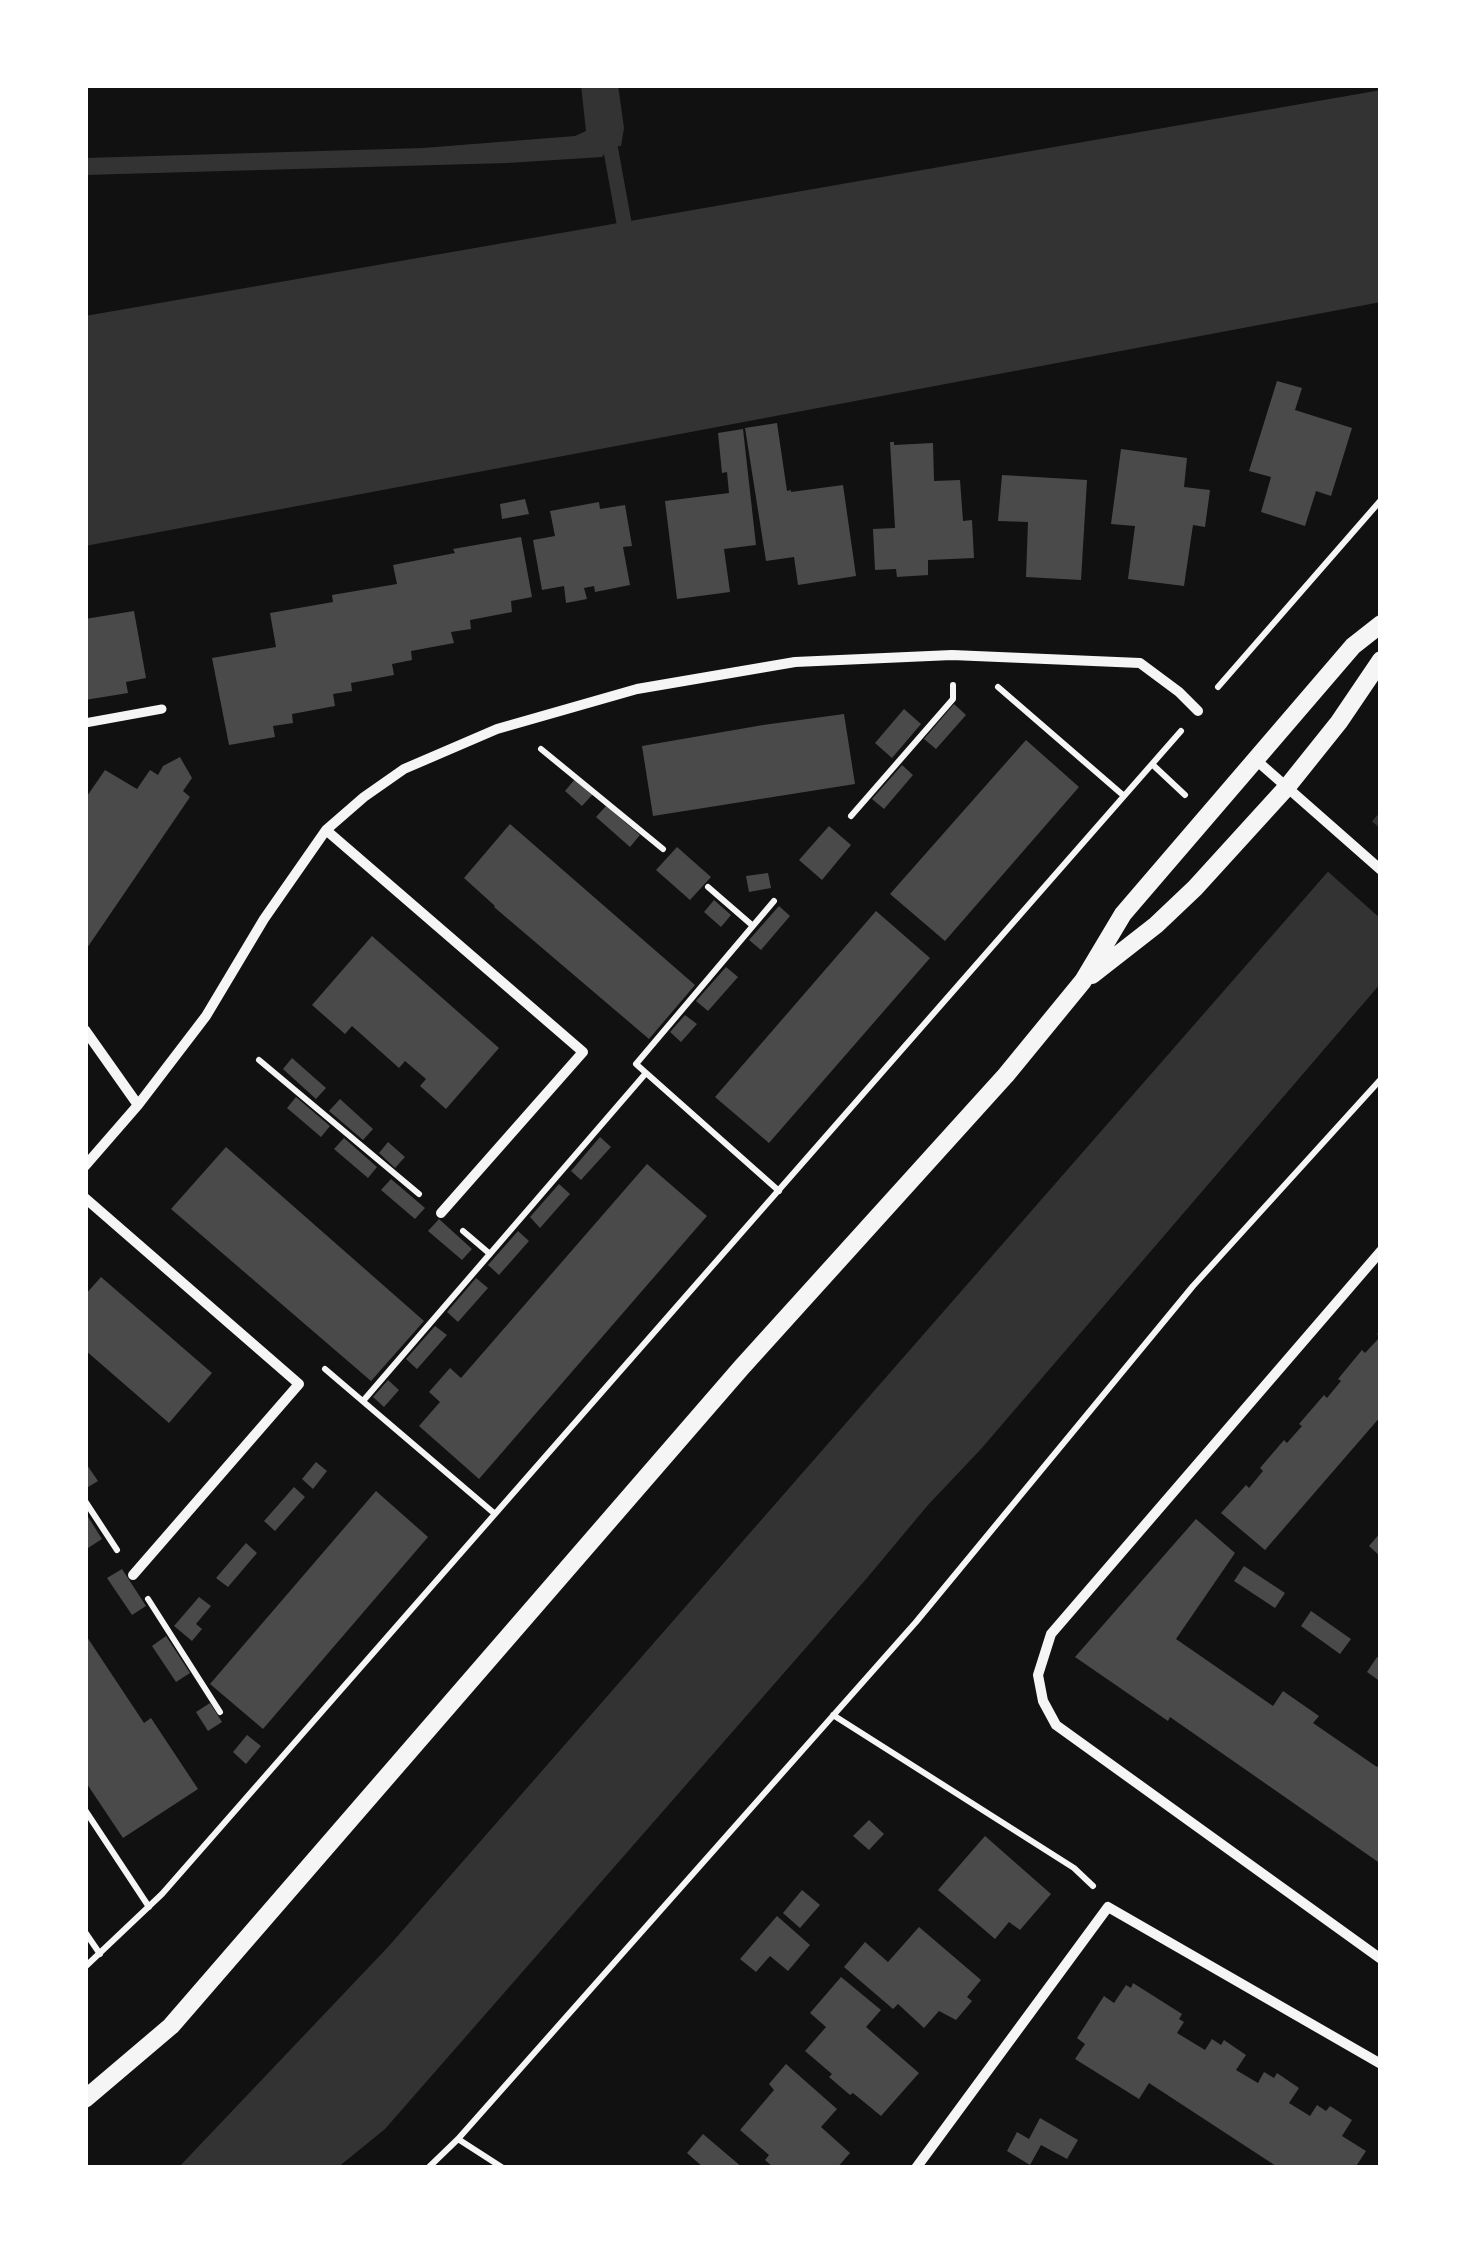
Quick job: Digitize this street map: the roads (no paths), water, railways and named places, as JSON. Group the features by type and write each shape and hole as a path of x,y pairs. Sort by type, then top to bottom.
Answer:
{"street":[{"path":"85,2098 172,2026 728,1383 1006,1074 1083,982 1123,914 1353,646 1381,624"},
{"path":"85,1166 138,1106 206,1016 264,919 326,830 404,769 497,729 637,690 795,662 952,654 1140,663 1198,711"},
{"path":"1083,982 1196,888 1287,787 1339,722 1381,660"},
{"path":"85,723 162,708"},
{"path":"1256,760 1381,870"},
{"path":"326,830 583,1052 441,1213"},
{"path":"85,1030 138,1106"},
{"path":"85,1198 299,1384 134,1575"},
{"path":"1381,1250 1051,1634 1038,1675 1043,1701 1056,1725 1381,1960"},
{"path":"916,2168 1108,1907 1381,2064"}],"waterway":[{"path":"607,129 627,239"}]}
